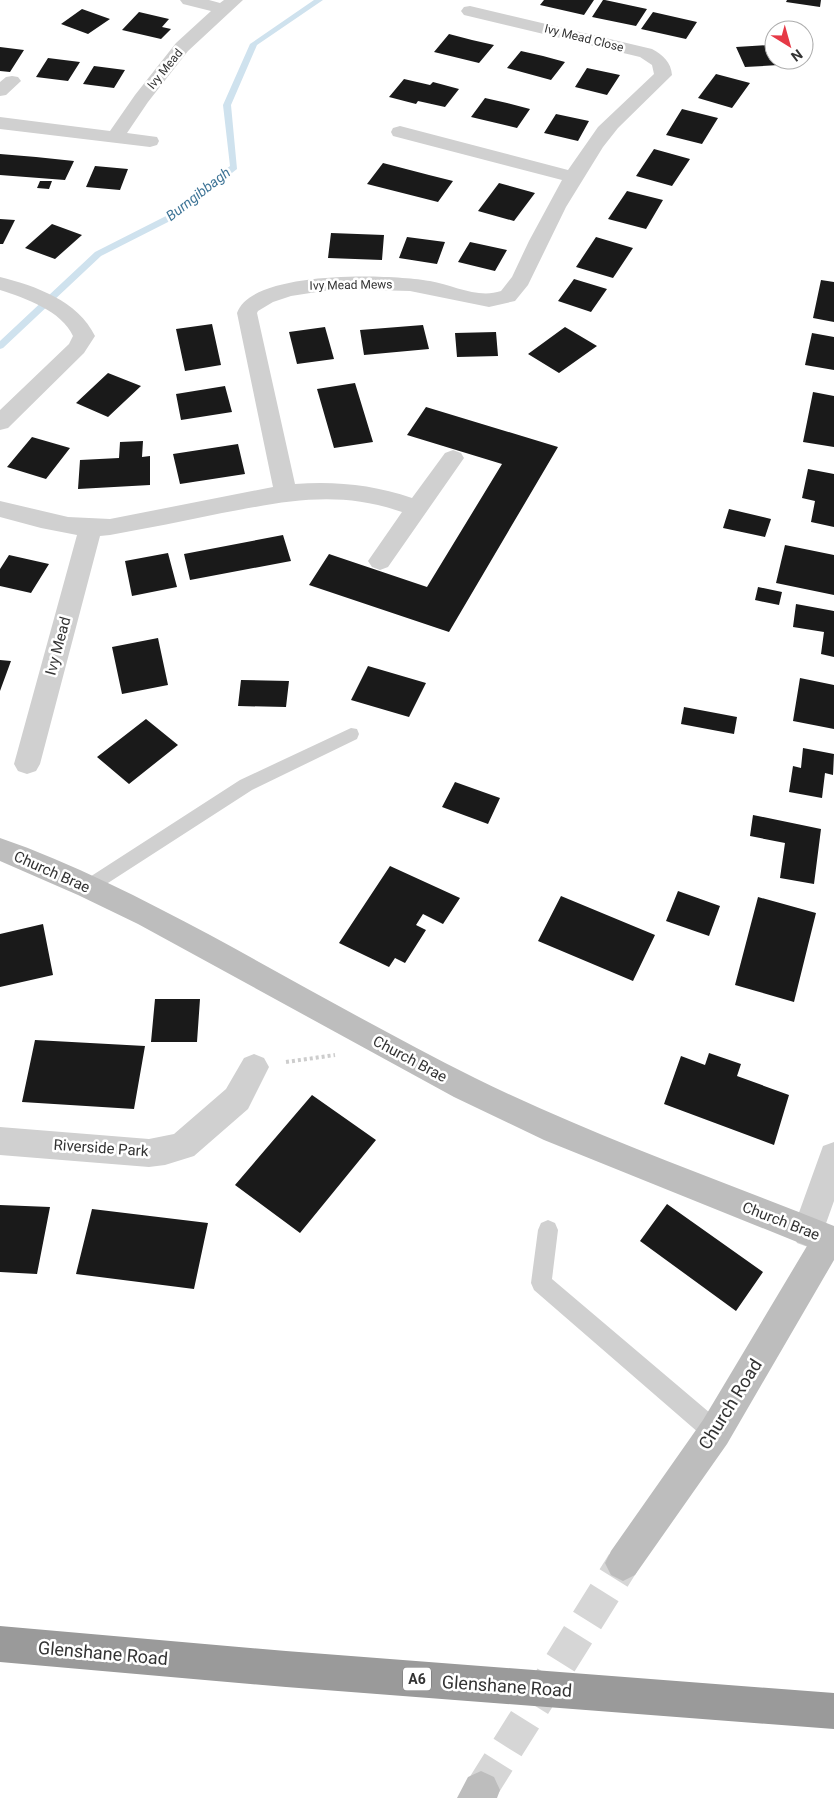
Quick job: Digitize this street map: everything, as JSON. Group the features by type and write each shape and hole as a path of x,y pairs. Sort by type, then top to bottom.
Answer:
{"highway":[{"name":"Glenshane Road","path":"0,1644 286,1669 834,1712"}],"main road":[{"name":"Church Brae","path":"0,849 88,887 156,920 464,1088 556,1130 824,1237"},
{"name":"Church Road","path":"623,1563 715,1432 824,1237"}],"street":[{"name":"Ivy Mead","path":"188,0 229,5"},
{"name":"Ivy Mead","path":"115,137 141,99 182,47 229,5"},
{"name":"Ivy Mead Close","path":"470,11 508,13 646,53 661,63"},
{"name":"Ivy Mead Mews","path":"286,493 248,313 249,307 256,301 273,293 303,286 345,283 431,288 482,299 501,299 510,295 516,289 534,248 574,177 606,130 663,76 661,63"},
{"path":"0,123 150,141"},
{"path":"400,132 432,131 574,177"},
{"path":"0,283 22,290 64,313 82,327 84,336 77,348 0,423"},
{"path":"380,561 453,458"},
{"path":"0,509 42,520 90,529 170,516 286,493 331,490 376,495 416,508"},
{"name":"Ivy Mead","path":"26,764 90,529"},
{"name":"Riverside Park","path":"0,1141 149,1153 166,1152 183,1146 238,1099 254,1067"},
{"name":"Church Road","path":"824,1237 834,1156"}],"lane":[{"path":"88,887 246,785 351,734"},
{"path":"548,1230 541,1283 715,1432"}],"path":[{"path":"254,1067 385,1046"}],"building":[{"path":"544,0 594,0 584,15 540,5"},
{"path":"603,0 647,9 636,26 592,17"},
{"path":"787,0 821,0 820,7 786,2"},
{"path":"82,9 110,19 88,34 61,24"},
{"path":"139,12 169,19 162,27 171,29 161,39 122,30"},
{"path":"653,12 697,22 686,39 641,29"},
{"path":"449,34 494,45 479,63 434,52"},
{"path":"764,45 764,66 745,67 736,47"},
{"path":"0,47 24,50 10,72 0,71"},
{"path":"521,51 565,62 551,80 507,68"},
{"path":"48,58 80,62 68,81 36,77"},
{"path":"94,66 125,70 114,88 83,84"},
{"path":"587,68 620,75 607,95 575,87"},
{"path":"716,74 750,83 732,108 698,98"},
{"path":"404,79 430,85 433,82 459,89 445,107 418,101 416,104 389,97"},
{"path":"485,98 530,109 517,128 471,117"},
{"path":"682,109 718,118 702,144 666,135"},
{"path":"556,114 589,121 578,141 544,133"},
{"path":"654,149 690,159 672,186 636,176"},
{"path":"0,154 74,161 65,180 0,175"},
{"path":"383,163 453,181 438,202 367,184"},
{"path":"95,166 128,169 120,190 86,187"},
{"path":"40,181 52,181 49,189 37,188"},
{"path":"499,183 535,193 514,221 478,211"},
{"path":"627,191 663,200 646,229 608,219"},
{"path":"0,219 15,220 3,244 0,244"},
{"path":"52,224 82,235 55,259 25,248"},
{"path":"331,233 384,235 382,260 328,258"},
{"path":"407,237 445,242 437,264 399,258"},
{"path":"596,237 633,248 613,278 576,267"},
{"path":"470,242 507,250 495,271 458,262"},
{"path":"574,279 607,289 591,312 558,301"},
{"path":"821,280 834,282 834,322 813,318"},
{"path":"212,324 221,365 185,371 176,329"},
{"path":"423,325 429,349 364,355 360,330"},
{"path":"325,327 334,359 297,364 289,332"},
{"path":"565,327 597,346 559,373 528,354"},
{"path":"496,332 498,356 457,357 455,333"},
{"path":"812,333 834,337 834,370 805,365"},
{"path":"108,373 141,386 108,417 76,403"},
{"path":"355,383 373,442 334,448 317,389"},
{"path":"225,386 232,412 181,420 176,394"},
{"path":"813,392 834,396 834,447 803,442"},
{"path":"426,407 558,447 449,632 309,585 329,554 427,587 502,464 407,435"},
{"path":"32,437 70,448 46,479 7,467"},
{"path":"143,441 142,457 150,456 150,485 78,489 80,460 119,458 120,442"},
{"path":"238,444 245,474 180,484 173,454"},
{"path":"808,469 834,474 834,527 811,522 815,501 802,498"},
{"path":"729,509 771,519 765,537 723,528"},
{"path":"283,535 291,561 190,580 184,554"},
{"path":"785,545 834,555 834,595 776,583"},
{"path":"168,553 177,587 132,596 125,561"},
{"path":"9,555 49,564 31,593 0,586 0,569"},
{"path":"758,587 782,592 779,605 755,600"},
{"path":"796,604 834,611 834,657 821,654 824,632 793,627"},
{"path":"158,638 168,685 122,694 112,647"},
{"path":"0,660 11,661 0,691"},
{"path":"368,666 426,683 409,717 351,700"},
{"path":"800,678 834,685 834,729 793,721"},
{"path":"241,680 289,681 286,707 238,706"},
{"path":"684,707 737,717 734,734 681,724"},
{"path":"146,719 178,745 129,784 97,757"},
{"path":"803,748 834,754 833,775 825,773 822,798 789,792 793,766 801,768"},
{"path":"455,782 500,798 488,824 442,807"},
{"path":"753,815 821,829 814,884 780,878 785,843 750,836"},
{"path":"390,866 460,898 443,924 423,914 416,925 426,930 405,963 395,958 389,967 339,943"},
{"path":"678,891 720,906 709,936 666,921"},
{"path":"561,896 655,935 633,981 538,941"},
{"path":"758,897 816,913 794,1002 735,985"},
{"path":"43,924 53,975 0,987 0,934"},
{"path":"155,999 200,999 197,1042 151,1042"},
{"path":"35,1040 145,1046 134,1109 22,1102"},
{"path":"709,1053 741,1064 737,1076 789,1095 774,1145 664,1104 681,1056 705,1065"},
{"path":"312,1095 376,1140 300,1233 235,1185"},
{"path":"667,1204 763,1272 736,1311 640,1241"},
{"path":"0,1205 50,1207 37,1274 0,1272"},
{"path":"92,1209 208,1223 194,1289 76,1274"}],"waterway":[{"name":"Burngibbagh","path":"0,346 98,254 169,218 234,167 227,105 254,44 319,0"}],"tunnel":[{"path":"481,1790 623,1563"}]}
